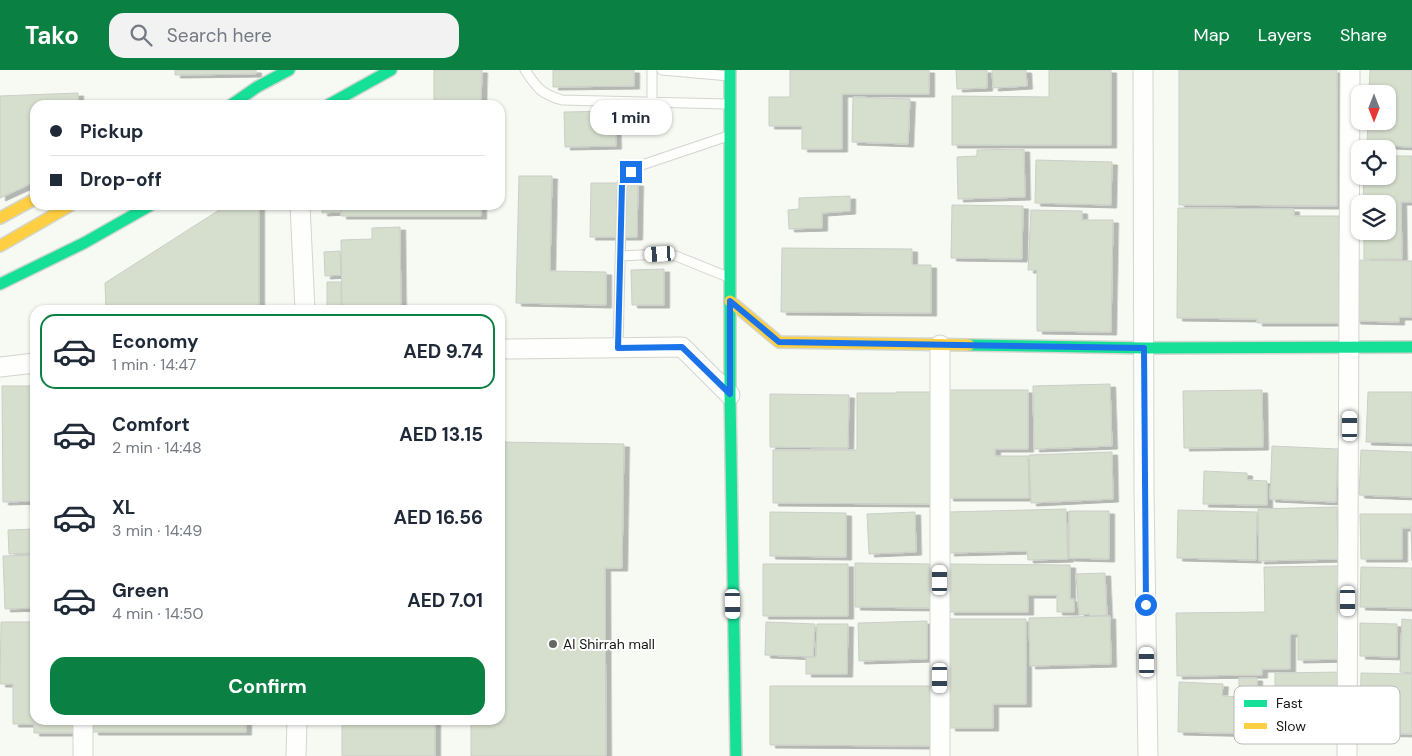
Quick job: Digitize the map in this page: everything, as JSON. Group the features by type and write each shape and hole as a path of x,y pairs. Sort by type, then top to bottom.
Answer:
{"main road":[{"path":"230,100 289,70"},
{"path":"337,100 392,70"},
{"path":"730,73 730,394 736,756"},
{"path":"238,100 257,87"},
{"path":"0,218 30,202"},
{"path":"0,246 62,210"},
{"path":"0,284 84,243 142,210"},
{"path":"15,289 84,243"},
{"path":"730,301 779,342 1144,348 1412,347"}],"street":[{"path":"1143,70 1144,491 1148,756"},
{"path":"1348,686 1350,70"},
{"path":"300,210 306,305"},
{"path":"940,344 940,756"},
{"path":"505,349 682,347 730,394"},
{"path":"0,367 30,364"},
{"path":"83,725 83,756"},
{"path":"296,756 297,725"}],"lane":[{"path":"524,70 534,85 547,95 562,100 730,104"},
{"path":"652,70 652,102"},
{"path":"662,70 730,73"},
{"path":"618,348 622,184 631,172 642,165 730,135"},
{"path":"620,256 660,254 676,256 730,278"}],"building":[{"path":"175,70 256,70 256,74 175,75"},
{"path":"434,70 482,70 481,100 434,100"},
{"path":"553,70 634,70 634,86 553,87"},
{"path":"790,70 929,70 929,94 842,94 842,149 802,149 802,126 769,126 769,97 790,97"},
{"path":"956,70 987,70 987,88 957,89"},
{"path":"992,70 1026,70 1027,86 993,88"},
{"path":"1049,70 1111,70 1111,145 952,145 952,96 1049,97"},
{"path":"1179,70 1337,70 1337,206 1179,205"},
{"path":"1370,70 1412,70 1412,147 1396,146 1396,140 1367,140 1368,130 1396,130 1396,85 1369,85"},
{"path":"78,93 78,100 30,100 30,184 0,198 0,96"},
{"path":"853,97 910,99 908,144 852,142"},
{"path":"615,111 616,146 565,147 564,112"},
{"path":"1024,149 1025,197 958,199 957,157 977,156 977,150"},
{"path":"1396,156 1412,156 1412,202 1401,202 1402,259 1364,259 1364,240 1396,240 1396,195 1364,195 1363,185 1396,185"},
{"path":"1036,160 1112,162 1111,205 1035,203"},
{"path":"519,176 552,176 550,271 606,272 606,305 516,303"},
{"path":"591,183 638,183 637,237 590,237"},
{"path":"850,196 850,211 822,213 822,228 789,229 788,210 799,209 799,198"},
{"path":"952,205 1023,206 1022,259 951,258"},
{"path":"1178,208 1294,209 1294,216 1339,216 1339,323 1257,323 1257,319 1177,318"},
{"path":"219,210 259,210 259,305 106,305 105,283"},
{"path":"322,210 341,210 341,212 322,213"},
{"path":"341,210 481,210 481,216 341,216"},
{"path":"1031,210 1082,211 1082,220 1113,220 1111,332 1037,331 1037,270 1028,270"},
{"path":"400,227 401,305 342,305 341,240 372,239 372,228"},
{"path":"782,248 912,249 912,265 931,265 931,313 781,312"},
{"path":"340,251 341,275 325,276 324,252"},
{"path":"1355,260 1412,261 1412,317 1399,317 1399,322 1355,321"},
{"path":"664,269 664,305 632,305 631,270"},
{"path":"327,282 341,282 341,305 327,305"},
{"path":"1110,384 1112,446 1034,449 1033,386"},
{"path":"2,386 30,386 30,501 3,502"},
{"path":"948,390 1028,390 1028,449 995,449 995,456 1028,456 1029,498 948,498"},
{"path":"1262,390 1263,447 1184,448 1183,391"},
{"path":"931,392 931,504 773,503 773,450 857,450 857,393"},
{"path":"1368,392 1412,392 1412,443 1366,442"},
{"path":"770,394 849,395 848,448 770,447"},
{"name":"Al Shirrah mall","path":"505,442 624,444 622,568 605,568 606,756 471,756 471,725 505,725"},
{"path":"1272,446 1338,449 1336,502 1270,499"},
{"path":"1361,450 1412,452 1412,497 1359,495"},
{"path":"1112,452 1113,499 1031,503 1029,455"},
{"path":"1204,471 1247,473 1247,480 1267,481 1267,505 1203,504"},
{"path":"1337,507 1338,559 1259,561 1258,509"},
{"path":"1066,509 1068,559 1028,560 1027,551 949,553 948,512"},
{"path":"1178,510 1257,512 1256,560 1177,558"},
{"path":"1069,511 1109,511 1109,559 1069,558"},
{"path":"770,512 846,513 846,557 770,556"},
{"path":"915,512 916,552 869,554 867,514"},
{"path":"1360,514 1412,514 1412,561 1411,528 1402,528 1402,559 1361,559"},
{"path":"30,529 30,553 9,554 8,530"},
{"path":"30,555 30,608 5,609 3,556"},
{"path":"855,563 933,564 933,608 855,607"},
{"path":"763,564 848,564 848,616 763,616"},
{"path":"949,564 1070,565 1070,599 1074,599 1074,612 1057,612 1057,595 1028,595 1028,612 949,612"},
{"path":"1341,566 1345,659 1298,660 1298,634 1290,634 1290,669 1262,669 1262,675 1177,676 1176,613 1265,612 1264,567"},
{"path":"1361,567 1412,568 1412,608 1360,607"},
{"path":"1105,573 1107,615 1079,615 1076,574"},
{"path":"1110,616 1111,664 1030,666 1029,618"},
{"path":"949,619 1026,619 1026,704 993,704 993,728 950,728"},
{"path":"1402,619 1412,620 1412,673 1400,672"},
{"path":"927,621 927,659 859,661 858,623"},
{"path":"1,622 30,622 30,724 13,724 13,684 0,684"},
{"path":"766,622 815,624 813,657 765,655"},
{"path":"1360,623 1397,624 1397,657 1360,656"},
{"path":"817,624 848,624 847,674 806,674 806,657 816,657"},
{"path":"1343,672 1343,686 1275,686 1275,673"},
{"path":"1361,673 1412,674 1412,734 1400,734 1400,686 1361,686"},
{"path":"1239,678 1257,678 1257,686 1239,686"},
{"path":"1179,682 1223,684 1222,696 1234,697 1234,733 1178,732"},
{"path":"770,686 930,686 930,746 770,745"},
{"path":"34,725 75,725 75,733 34,733"},
{"path":"93,725 246,725 246,732 93,732"},
{"path":"342,725 435,725 435,756 342,756"}],"traffic: fast":[{"path":"238,100 257,87 289,70"},
{"path":"337,100 391,70"},
{"path":"730,70 730,395 736,756"},
{"path":"0,284 84,243 142,210"},
{"path":"969,345 1144,348 1412,347"}],"traffic: slow":[{"path":"0,218 30,202"},
{"path":"0,246 62,210"},
{"path":"730,301 779,342 969,345"}],"place":[{"name":"Al Shirrah mall","path":"553,644"}],"route":[{"path":"631,172 622,184 618,348 682,347 730,394 730,301 779,342 1144,348 1146,605"}]}
